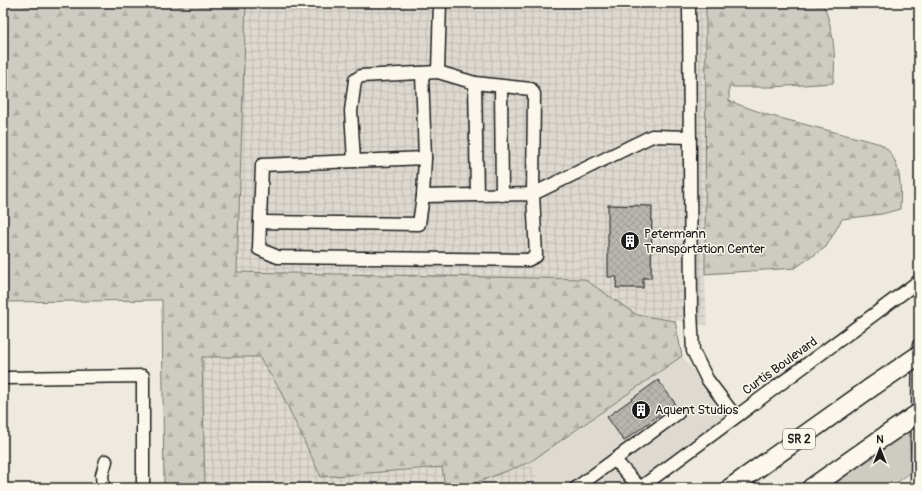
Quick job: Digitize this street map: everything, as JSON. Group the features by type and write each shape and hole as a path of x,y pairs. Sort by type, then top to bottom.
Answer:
{"highway":[{"name":"SR 2","path":"730,488 919,355"},
{"path":"811,488 919,413"}],"street":[{"path":"438,72 440,3"},
{"path":"689,3 691,311 693,351 707,379 735,416"},
{"path":"260,222 419,224 423,196 425,158 422,72"},
{"path":"354,161 351,111 354,80 361,76 438,72 475,83 532,89 534,94 533,194 536,256 528,260 278,257 258,249 262,165 425,158"},
{"path":"475,83 477,195"},
{"path":"501,86 502,195"},
{"path":"423,196 533,194 652,136 690,137"},
{"name":"Curtis Boulevard","path":"640,488 735,416 919,281"},
{"path":"916,486 919,345"},
{"path":"8,378 143,376 143,488"},
{"path":"576,488 678,413"},
{"path":"614,460 640,488"},
{"path":"103,488 102,475 106,461"}],"shaded area":[{"path":"246,3 706,3 705,274 707,325 637,315 584,279 237,272"},
{"path":"682,356 728,415 630,488 543,488 530,462"},
{"path":"202,357 259,357 279,388 321,477 443,467 445,488 205,488"},
{"path":"530,462 543,488 462,488"}],"green space":[{"path":"3,3 246,3 237,272 584,279 637,315 675,321 682,356 530,462 462,488 445,488 442,467 321,477 279,388 259,357 202,357 205,488 164,488 162,300 3,302"},
{"path":"706,3 823,3 832,33 835,63 833,83 772,87 729,87 729,101 768,115 881,144 888,150 897,165 900,182 900,209 882,214 842,219 826,247 795,268 705,274"},
{"path":"909,428 911,472 890,488 824,488"}],"building":[{"name":"Petermann Transportation Center","path":"608,205 652,206 651,278 643,278 643,288 616,288 617,277 608,277"},
{"name":"Aquent Studios","path":"658,380 675,403 624,441 607,417"}],"place":[{"name":"Petermann Transportation Center","path":"630,241"},
{"name":"Aquent Studios","path":"641,410"}]}
